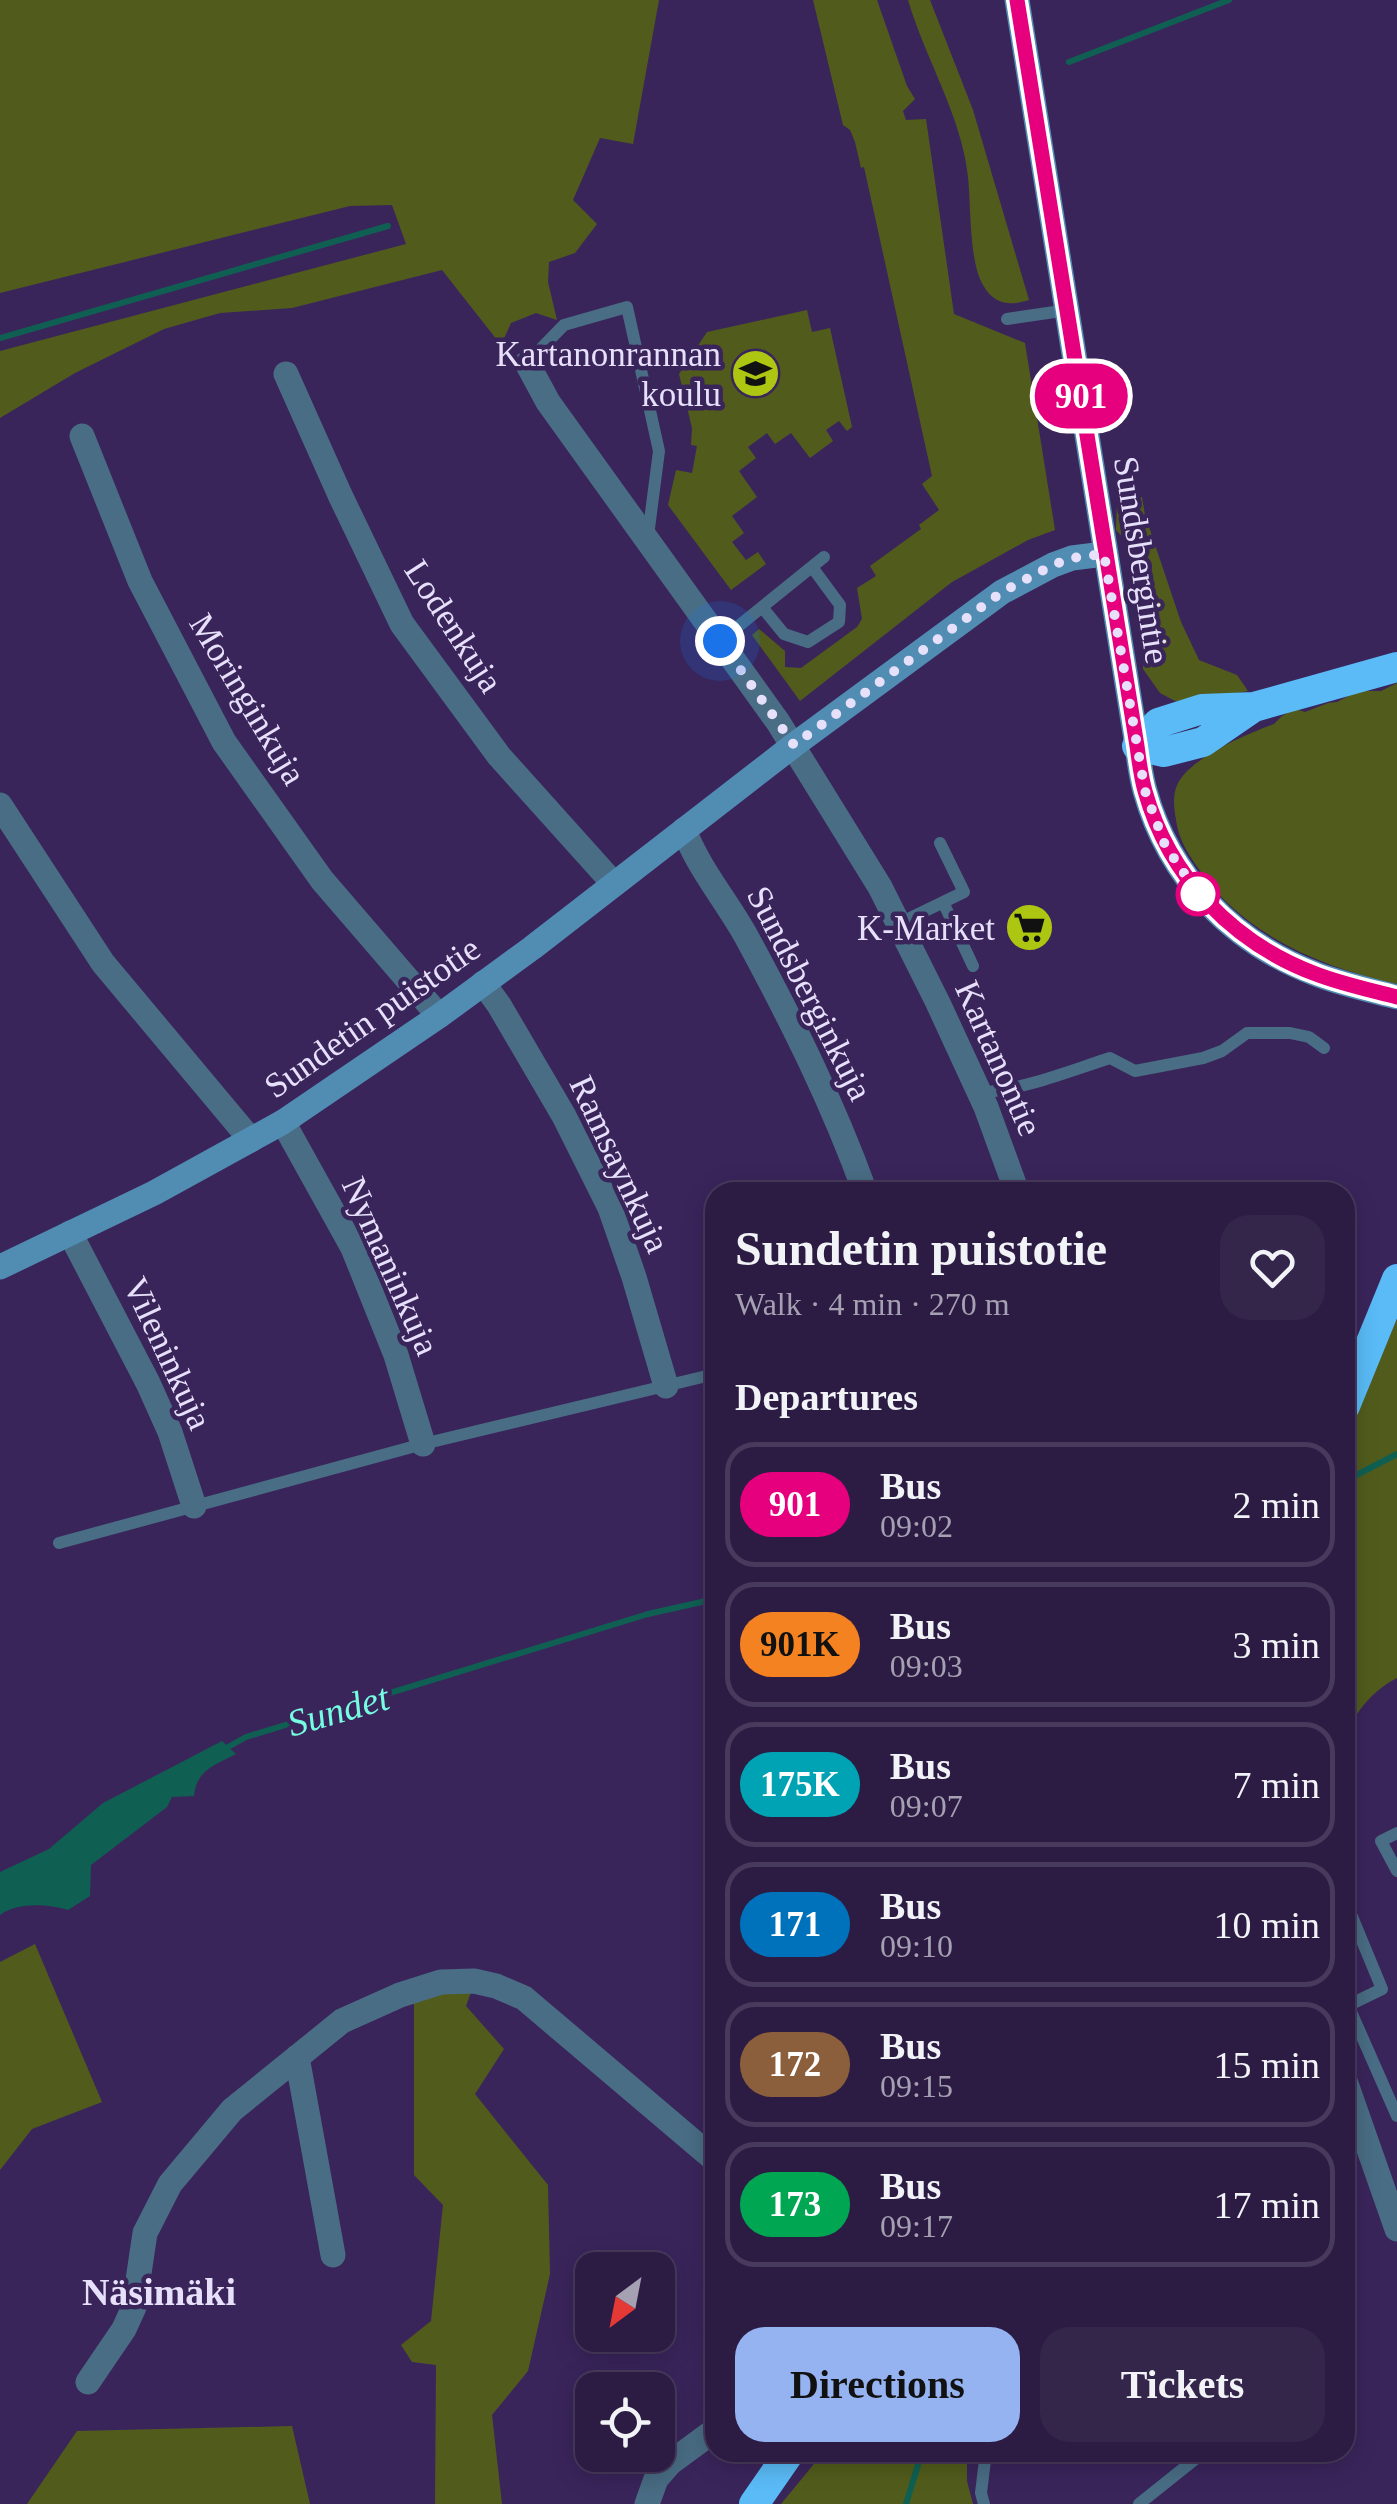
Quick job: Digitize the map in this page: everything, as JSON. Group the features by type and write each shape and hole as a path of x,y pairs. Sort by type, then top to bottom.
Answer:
{"highway":[{"path":"1137,746 1164,752 1203,742 1254,707 1397,667"},
{"path":"1355,1382 1397,1279"},
{"path":"754,2504 783,2462"}],"street":[{"name":"Sundsbergintie","path":"1017,0 1137,746 1145,791 1165,845 1198,894 1248,939 1317,974 1397,997"},
{"name":"Kartanontie","path":"527,363 548,402 794,745 880,887 979,1093 1013,1182"},
{"name":"Lodenkuja","path":"286,374 402,624 499,756 614,884"},
{"name":"Moringinkuja","path":"82,436 140,581 224,742 322,880 440,1016"},
{"name":"Sundetin puistotie","path":"0,1267 154,1193 282,1122 440,1016 794,745 1002,592 1053,565 1104,554"},
{"path":"0,805 103,963 250,1140"},
{"name":"Sundsberginkuja","path":"684,830 693,852 744,932 818,1074 862,1182"},
{"name":"Ramsaynkuja","path":"483,983 564,1116 610,1208 666,1386"},
{"name":"Nymaninkuja","path":"282,1122 353,1248 396,1355 423,1444"},
{"name":"Vileninkuja","path":"70,1233 148,1383 170,1432 194,1506"},
{"path":"88,2382 134,2307 145,2233 170,2184 232,2110 342,2020 400,1995 441,1982 474,1981 524,1998 705,2152"},
{"path":"297,2057 333,2255"},
{"path":"1355,2109 1397,2229"},
{"path":"647,2504 656,2480 670,2463 705,2437"}],"lane":[{"path":"527,363 564,325 627,308 660,451 648,538"},
{"path":"1007,319 1068,310"},
{"path":"720,641 824,557"},
{"path":"762,607 784,634 808,642 839,622 840,606 812,567"},
{"path":"898,924 964,892 940,843"},
{"path":"943,902 973,966"},
{"path":"979,1093 1042,1081 1110,1058 1135,1071 1202,1058 1247,1034 1290,1032 1309,1037 1324,1048"},
{"path":"59,1544 423,1444 705,1376"},
{"path":"1397,1833 1382,1841 1397,1871"},
{"path":"1355,1924 1382,1989 1355,2002"},
{"path":"1355,2025 1397,2116"},
{"path":"984,2504 981,2493 985,2462"},
{"path":"1139,2504 1192,2462"}],"shaded area":[{"path":"0,0 659,0 633,144 600,138 573,200 597,224 575,253 549,262 548,282 557,320 536,313 511,323 501,345 442,270 292,308 220,313 164,329 75,373 0,418 0,351 406,244 392,205 350,206 0,293"},
{"path":"813,0 877,0 915,99 903,111 906,120 926,119 954,314 1025,343 1055,530 1028,540 952,582 800,701 752,635 759,629 785,651 785,667 801,668 857,627 862,619 857,588 876,576 870,566 921,529 919,525 939,510 922,484 932,476 864,167 861,168 850,130 843,125"},
{"path":"908,0 930,0 973,110 1029,300 997,300 987,292 978,275 964,155 951,110"},
{"path":"807,310 812,332 830,328 852,427 847,431 839,421 826,430 833,441 810,458 791,433 775,444 767,433 748,447 756,458 739,471 757,497 732,516 744,533 732,542 746,560 758,552 766,564 731,590 668,505 676,470 692,473 697,446 691,445 692,428 679,374 707,332"},
{"path":"1142,497 1181,622 1199,660 1237,675 1248,691 1175,701 1160,693 1143,669 1133,548 1116,530 1117,503"},
{"path":"1397,683 1397,984 1340,968 1286,945 1237,912 1216,892 1187,851 1177,827 1174,801 1185,773 1221,747 1274,724 1295,709 1305,712 1358,691 1381,691"},
{"path":"1397,1319 1397,1678 1367,1701 1355,1718 1355,1417"},
{"path":"222,1741 236,1754 203,1774 194,1796 172,1797 167,1807 91,1865 90,1896 68,1910 33,1905 0,1915 0,1872 49,1849 103,1803"},
{"path":"35,1944 102,2102 32,2129 0,2170 0,1962"},
{"path":"471,1992 466,2006 504,2049 475,2094 548,2185 550,2274 528,2371 492,2415 502,2504 435,2504 436,2365 412,2362 401,2345 431,2321 443,2205 414,2175 414,2002 429,1995"},
{"path":"292,2426 310,2504 27,2504 77,2431"},
{"path":"816,2462 967,2462 973,2504 781,2504"}],"waterway":[{"path":"1069,62 1229,0"},
{"path":"0,338 388,226"},
{"name":"Sundet","path":"1355,1476 1397,1454"},
{"name":"Sundet","path":"228,1747 246,1737 648,1614 705,1601"},
{"path":"906,2504 919,2462"}],"bus line":[{"name":"901","path":"1017,0 1137,746 1145,791 1165,845 1198,894 1248,939 1317,974 1397,997"}],"place":[{"name":"Kartanonrannan koulu","path":"756,374"},
{"name":"K-Market","path":"1030,928"}],"district":[{"name":"Näsimäki","path":"159,2292"}],"route":[{"path":"720,641 794,745 1002,592 1053,565 1104,554 1145,791 1165,845 1198,894"}]}
